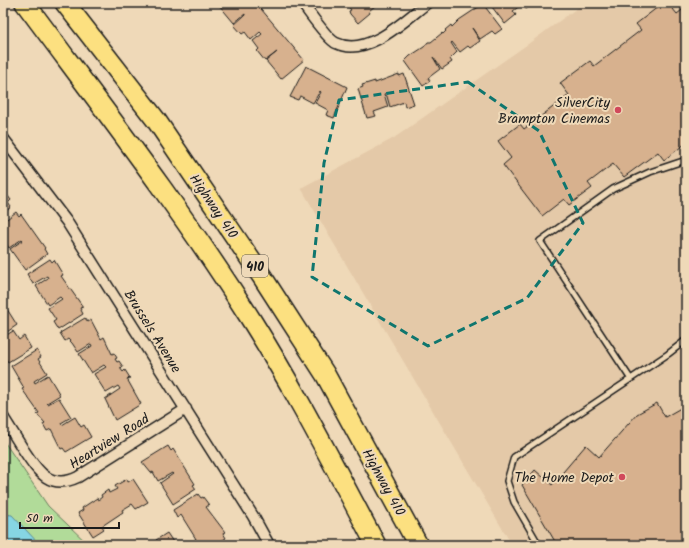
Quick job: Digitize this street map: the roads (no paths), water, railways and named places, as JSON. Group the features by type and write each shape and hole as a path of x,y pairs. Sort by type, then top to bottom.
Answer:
{"highway":[{"name":"410","path":"25,3 156,180 249,317 302,405 376,545"},
{"name":"Highway 410","path":"66,3 156,120 267,284 325,374 418,545"}],"street":[{"path":"302,3 334,43 352,48 378,40 427,3"},
{"name":"Brussels Avenue","path":"3,138 67,222 253,516 264,543"},
{"name":"Heartview Road","path":"3,417 37,471 48,479 60,482 70,481 78,477 186,409"}],"lane":[{"path":"630,378 540,241 613,189 650,172 686,160"},
{"path":"539,545 514,502 507,482 514,457 668,354 686,340"}],"water":[{"path":"3,514 12,515 40,545 3,545"}],"place":[{"name":"SilverCity Brampton Cinemas","path":"618,110"},
{"name":"The Home Depot","path":"622,477"}]}
